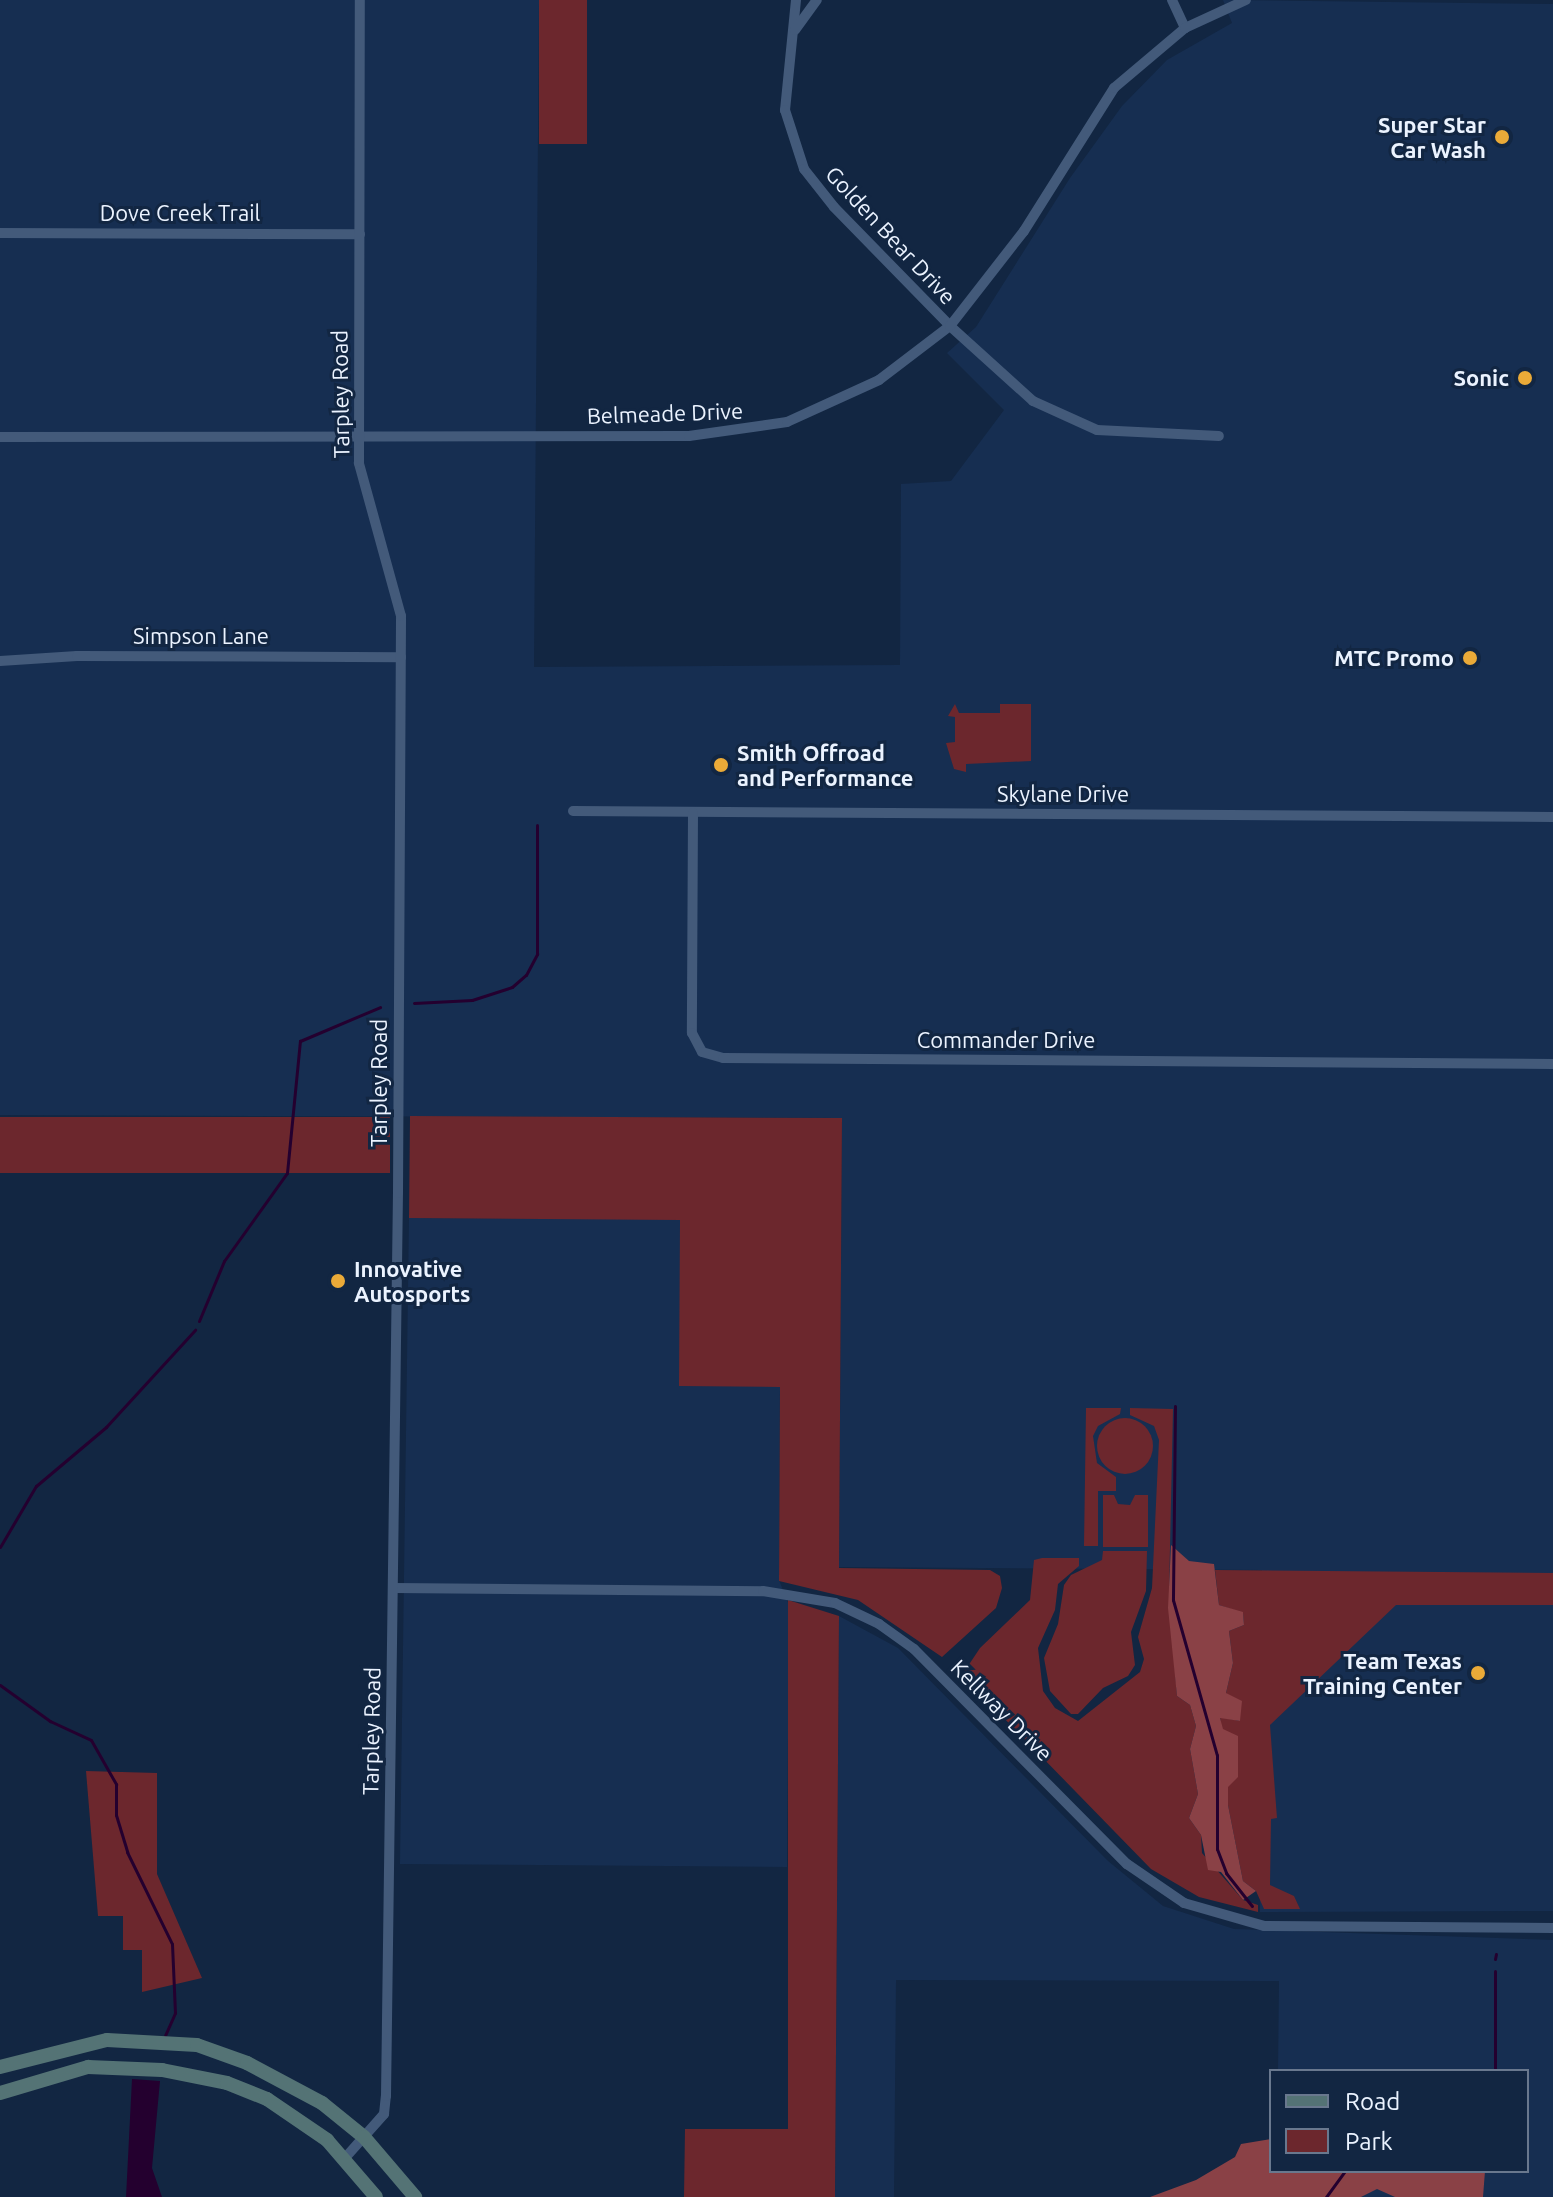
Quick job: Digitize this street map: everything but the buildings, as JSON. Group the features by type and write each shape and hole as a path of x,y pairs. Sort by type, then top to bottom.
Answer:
{"main road":[{"path":"0,2067 85,2043 143,2039 197,2045 235,2058 322,2103 364,2137 415,2197"},
{"path":"85,2043 88,2067"},
{"path":"0,2093 88,2067 162,2070 227,2083 294,2116 345,2158 376,2197"}],"street":[{"name":"Tarpley Road","path":"345,2158 384,2114 386,2096 394,1588 401,657 398,594 365,491 358,437 360,0"},
{"name":"Golden Bear Drive","path":"796,0 795,30 784,92 791,139 804,169 950,326 1017,389 1070,420 1124,434 1219,436"},
{"name":"Golden Bear Drive","path":"795,30 817,0"},
{"path":"1172,0 1185,28"},
{"name":"Belmeade Drive","path":"0,437 689,436 761,428 853,395 908,361 950,326 1024,231 1114,88 1216,5 1246,0"},
{"name":"Dove Creek Trail","path":"0,233 360,234"},
{"name":"Simpson Lane","path":"0,661 401,657"},
{"name":"Skylane Drive","path":"573,811 1553,817"},
{"name":"Commander Drive","path":"693,813 692,1033 702,1052 723,1058 1553,1064"},
{"name":"Kellway Drive","path":"394,1588 763,1591 835,1603 914,1649 1127,1864 1184,1903 1264,1926 1553,1928"}],"shaded area":[{"path":"0,0 539,0 534,667 900,665 901,484 951,481 1004,410 947,353 976,327 1070,178 1122,106 1167,60 1232,23 1223,0 1553,4 1553,1911 1260,1912 1262,1570 839,1567 842,1118 0,1115"},
{"path":"409,1218 680,1219 680,1386 780,1386 779,1580 789,1605 787,1867 400,1864"},
{"path":"1171,1545 1189,1561 1214,1564 1219,1605 1243,1612 1244,1625 1229,1631 1233,1663 1226,1693 1242,1701 1240,1721 1220,1718 1223,1729 1238,1736 1238,1777 1228,1787 1228,1805 1243,1881 1256,1891 1243,1900 1221,1872 1208,1870 1201,1835 1189,1818 1198,1794 1190,1749 1196,1726 1190,1705 1177,1696 1168,1608"},
{"path":"839,1616 898,1648 1108,1861 1163,1906 1234,1929 1553,1940 1553,2197 1276,2197 1277,2173 1529,2173 1529,2069 1278,2069 1279,1981 896,1980 894,2197 835,2197"},
{"path":"132,2079 160,2081 152,2168 162,2197 126,2197"},
{"path":"1269,2139 1269,2173 1485,2173 1483,2197 1395,2197 1377,2189 1361,2197 1150,2197 1196,2180 1235,2157 1241,2144"}],"green space":[{"path":"539,0 587,0 587,144 539,144"},
{"path":"955,704 959,713 1000,713 1000,704 1031,704 1031,761 966,764 966,772 954,769 946,743 955,742 955,717 948,716"},
{"path":"410,1116 842,1118 839,1568 990,1570 1000,1576 1002,1588 996,1608 942,1657 858,1600 779,1581 780,1387 679,1386 680,1220 409,1218"},
{"path":"0,1117 390,1117 390,1173 0,1173"},
{"path":"1086,1408 1121,1408 1120,1414 1098,1426 1093,1436 1097,1463 1116,1477 1116,1491 1098,1491 1098,1546 1084,1546"},
{"path":"1130,1408 1173,1409 1169,1594 1177,1696 1190,1705 1196,1726 1190,1749 1198,1794 1189,1818 1201,1835 1202,1853 1243,1900 1258,1905 1258,1912 1199,1897 1151,1869 962,1675 980,1648 1030,1600 1034,1560 1042,1558 1079,1558 1079,1566 1058,1584 1055,1610 1038,1648 1043,1691 1055,1708 1078,1721 1140,1672 1144,1659 1138,1637 1152,1588 1159,1440 1154,1426 1130,1415"},
{"path":"1125,1418 1145,1426 1153,1446 1145,1466 1125,1474 1105,1466 1097,1446 1105,1426"},
{"path":"1103,1495 1114,1495 1118,1504 1130,1505 1135,1495 1148,1495 1148,1547 1103,1547"},
{"path":"1103,1551 1147,1551 1146,1591 1131,1632 1135,1665 1128,1676 1103,1688 1078,1714 1071,1714 1050,1691 1044,1658 1058,1624 1064,1585 1071,1575 1102,1560"},
{"path":"1215,1570 1553,1573 1553,1605 1396,1605 1270,1725 1277,1818 1271,1819 1270,1885 1294,1896 1300,1909 1264,1909 1256,1891 1243,1881 1228,1805 1220,1717 1240,1721 1226,1693 1233,1663 1229,1631 1244,1625 1243,1613 1219,1605"},
{"path":"788,1600 839,1616 835,2197 684,2197 685,2129 788,2129"},
{"path":"86,1771 157,1773 157,1874 202,1978 142,1992 142,1950 123,1950 123,1916 98,1916"}],"waterway":[{"path":"414,1003 472,1000 512,987 526,975 537,954 537,825"},
{"path":"199,1321 224,1261 287,1173 300,1041 380,1007"},
{"path":"0,1547 36,1486 106,1427 195,1330"},
{"path":"1175,1406 1173,1600 1217,1755 1217,1849 1226,1873 1252,1906"},
{"path":"0,1685 50,1721 91,1740 116,1784 116,1815 127,1852 172,1944 175,2013 165,2035"},
{"path":"1495,1959 1496,1954"},
{"path":"1495,1971 1495,2069"},
{"path":"1326,2197 1344,2173"}],"place":[{"name":"Super Star Car Wash","path":"1502,137"},
{"name":"Sonic","path":"1525,378"},
{"name":"MTC Promo","path":"1470,658"},
{"name":"Smith Offroad and Performance","path":"721,765"},
{"name":"Innovative Autosports","path":"338,1281"},
{"name":"Team Texas Training Center","path":"1478,1673"}]}
